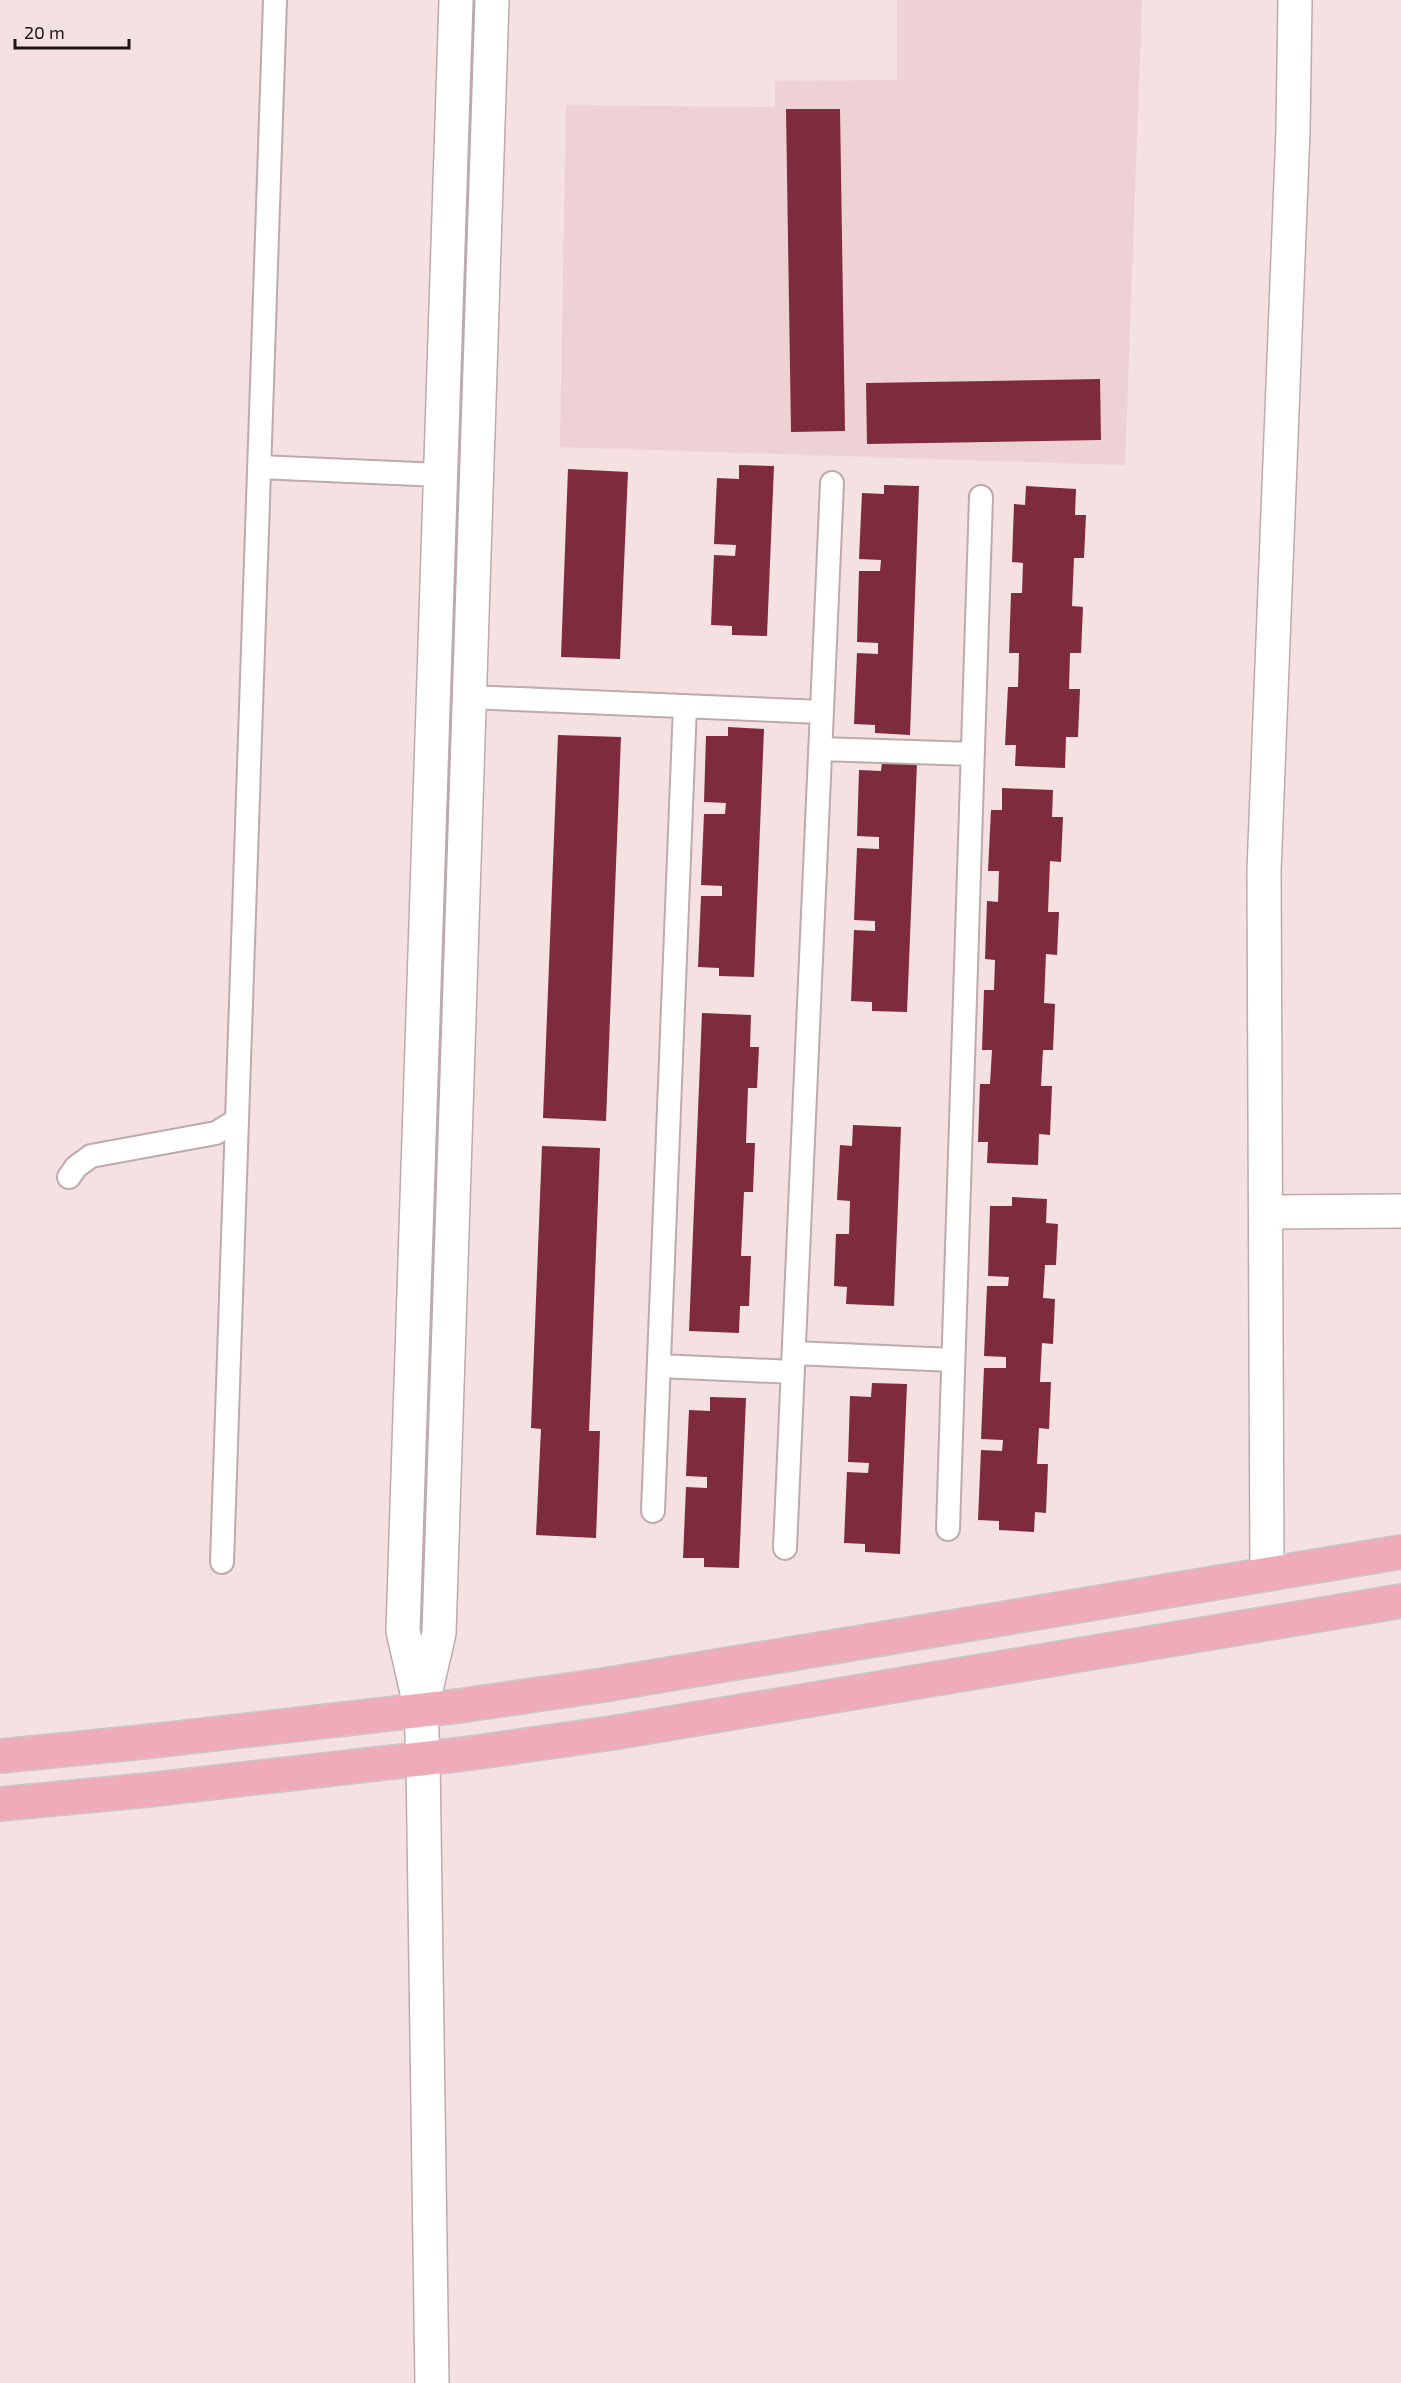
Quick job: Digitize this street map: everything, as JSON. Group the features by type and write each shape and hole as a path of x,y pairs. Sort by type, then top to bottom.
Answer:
{"main road":[{"path":"0,1756 421,1710 604,1685 1401,1552"},
{"path":"0,1804 423,1759 612,1733 1401,1601"}],"street":[{"path":"432,2383 423,1759 421,1710 403,1632 456,0"},
{"path":"421,1710 439,1633 492,0"},
{"path":"1267,1574 1264,870 1293,130 1295,0"},
{"path":"1266,1212 1401,1211"}],"lane":[{"path":"222,1562 275,0"},
{"path":"259,467 440,475"},
{"path":"785,1548 832,483"},
{"path":"948,1529 981,497"},
{"path":"470,697 822,712"},
{"path":"653,1510 685,706"},
{"path":"820,749 973,754"},
{"path":"69,1177 75,1167 91,1156 216,1133 237,1120"},
{"path":"659,1366 953,1360"}],"shaded area":[{"path":"897,0 1142,0 1125,465 560,447 566,105 775,107 775,81 897,80"}],"building":[{"path":"786,109 840,109 845,431 791,432"},
{"path":"1100,379 1101,440 867,444 866,383"},
{"path":"739,465 774,466 767,636 732,635 732,626 711,625 714,555 735,556 736,545 714,544 717,478 739,479"},
{"path":"568,469 628,472 620,659 561,657"},
{"path":"884,485 919,486 910,735 875,733 875,725 854,724 857,653 878,654 878,643 857,642 859,571 880,571 881,560 859,559 862,493 884,494"},
{"path":"1026,486 1076,489 1075,515 1086,515 1084,558 1074,558 1072,606 1083,607 1081,653 1070,653 1069,689 1080,689 1078,737 1066,737 1065,768 1015,766 1016,745 1005,745 1008,687 1018,687 1019,653 1009,653 1011,593 1022,593 1023,563 1012,562 1014,504 1025,505"},
{"path":"728,727 764,729 754,977 719,976 719,968 698,967 701,896 722,896 722,886 701,885 704,814 725,814 726,803 704,802 706,736 728,736"},
{"path":"558,735 621,737 606,1121 543,1118"},
{"path":"882,762 917,763 907,1012 872,1011 872,1002 851,1001 854,930 875,931 875,921 854,920 857,848 879,849 879,837 857,836 859,770 881,771"},
{"path":"1002,788 1053,790 1052,817 1063,817 1061,862 1050,861 1048,912 1059,912 1057,955 1046,954 1044,1003 1055,1004 1053,1050 1043,1050 1041,1086 1052,1086 1050,1135 1039,1134 1038,1165 987,1163 988,1142 978,1142 980,1084 990,1084 992,1050 982,1050 984,990 994,990 995,960 985,959 987,901 998,902 999,871 988,871 991,810 1002,810"},
{"path":"702,1013 751,1015 750,1047 759,1047 757,1088 748,1088 746,1143 755,1143 753,1192 744,1192 741,1256 751,1256 749,1306 740,1306 739,1333 689,1331"},
{"path":"853,1125 901,1127 894,1306 846,1304 847,1287 834,1286 836,1234 849,1234 850,1201 837,1200 840,1145 852,1146"},
{"path":"542,1146 600,1148 589,1431 600,1431 596,1538 536,1535 541,1429 531,1428"},
{"path":"1012,1197 1047,1199 1046,1223 1058,1224 1056,1265 1045,1265 1043,1298 1055,1299 1053,1344 1042,1343 1040,1382 1051,1382 1049,1429 1039,1428 1037,1464 1048,1464 1046,1513 1035,1512 1034,1532 999,1530 999,1521 978,1520 981,1450 1002,1451 1003,1440 981,1439 984,1368 1006,1368 1006,1357 984,1356 987,1286 1008,1286 1009,1277 988,1276 990,1206 1012,1206"},
{"path":"872,1383 907,1384 900,1554 865,1552 865,1544 844,1543 847,1472 868,1473 869,1463 848,1462 850,1396 871,1397"},
{"path":"710,1397 746,1398 739,1568 704,1567 704,1558 683,1558 686,1487 707,1488 707,1477 686,1476 689,1410 710,1411"}]}
